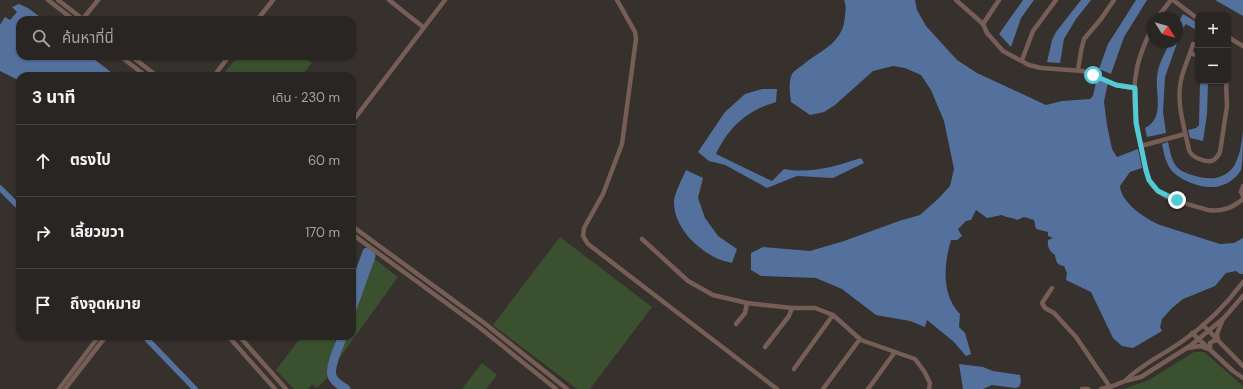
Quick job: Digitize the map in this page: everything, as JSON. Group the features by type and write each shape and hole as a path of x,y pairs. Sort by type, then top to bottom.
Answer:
{"street":[{"path":"48,0 69,16"},
{"path":"58,0 78,16"},
{"path":"86,16 98,0"},
{"path":"260,16 273,0"},
{"path":"389,0 423,27"},
{"path":"356,117 445,0"},
{"path":"616,0 636,38 622,144 603,194 584,228 583,236 588,244 777,389"},
{"path":"956,0 983,24 987,33 1003,51 1029,65 1041,68 1078,70 1108,82 1135,88"},
{"path":"983,24 998,0"},
{"path":"1022,60 1033,31 1056,0"},
{"path":"1078,70 1084,39 1114,0"},
{"path":"1162,12 1172,0 1195,17"},
{"path":"1231,39 1243,46"},
{"path":"1147,40 1138,62 1135,88 1136,123 1149,180 1164,195 1215,211 1230,208 1242,200 1243,186"},
{"path":"1193,44 1182,77 1180,106 1185,134 1191,155 1209,161 1218,156 1220,152 1227,106 1226,84"},
{"path":"1190,53 1195,55"},
{"path":"125,60 141,72"},
{"path":"136,60 152,72"},
{"path":"217,72 226,60"},
{"path":"1141,146 1185,134"},
{"path":"356,229 483,322 567,389"},
{"path":"356,237 479,328 556,389"},
{"path":"642,239 688,281 714,295 747,303 792,308 815,308 833,315 860,339 914,359 924,371 930,383 929,389"},
{"path":"1125,381 1136,370 1184,340 1218,313 1243,282"},
{"path":"1052,288 1042,303 1043,305 1045,308 1054,313 1076,337 1110,387"},
{"path":"1101,389 1141,377 1184,349 1223,319 1243,296"},
{"path":"736,324 745,313 747,303"},
{"path":"765,347 789,316 792,308"},
{"path":"794,369 833,315"},
{"path":"1218,340 1217,334 1223,319"},
{"path":"1202,325 1243,366"},
{"path":"1192,333 1233,371 1243,378"},
{"path":"823,389 860,339"},
{"path":"58,389 96,340"},
{"path":"65,389 103,340"},
{"path":"232,340 275,389"},
{"path":"243,340 286,389"},
{"path":"1210,349 1210,343 1213,340 1218,340"},
{"path":"1184,349 1200,346 1210,349"},
{"path":"868,389 895,352"},
{"path":"1082,389 1088,389"}],"green space":[{"path":"235,60 308,60 312,63 304,72 225,72"},
{"path":"560,237 652,307 590,389 577,389 493,325"},
{"path":"372,257 398,277 356,335 356,300"},
{"path":"299,340 336,340 327,369 327,378 317,388 312,384 308,389 294,389 276,370"},
{"path":"341,340 352,340 338,360 333,372 335,381 333,376 332,364"},
{"path":"1194,352 1204,352 1243,386 1243,389 1124,389 1149,380"},
{"path":"482,363 497,375 486,389 462,389"}],"water":[{"path":"844,0 915,0 917,10 926,26 957,60 977,73 1046,105 1062,101 1090,99 1093,96 1097,77 1108,82 1104,102 1112,149 1117,157 1138,149 1142,168 1130,172 1120,186 1121,192 1129,204 1141,215 1160,225 1220,244 1234,243 1243,238 1243,274 1236,271 1226,273 1215,286 1183,299 1172,308 1162,319 1160,327 1162,331 1133,348 1122,346 1113,338 1091,292 1066,280 1067,273 1064,266 1057,263 1055,255 1048,247 1048,240 1053,238 1048,236 1048,232 1036,229 1034,220 1024,217 1017,220 1002,215 987,218 976,210 971,220 966,221 958,229 962,236 957,240 951,240 946,269 947,289 954,306 960,314 959,327 965,333 971,354 966,356 954,342 927,320 925,327 910,321 876,315 842,289 816,278 761,276 751,270 751,253 763,247 810,251 844,241 920,215 950,186 954,169 944,121 931,90 921,75 905,68 893,66 873,71 835,105 824,112 810,115 791,102 790,84 792,74 831,44 841,32 844,25 846,9"},
{"path":"1023,0 1034,0 1021,18 1011,47 999,34"},
{"path":"1081,0 1091,0 1076,19 1064,39 1060,63 1047,62 1052,40 1056,32"},
{"path":"1136,0 1147,0 1124,37 1111,74 1099,69 1108,44"},
{"path":"1215,0 1243,0 1243,16"},
{"path":"19,4 28,8 39,16 16,16 16,60 95,60 111,72 16,72 16,79 0,71 0,25 5,17 10,20 17,12 12,7"},
{"path":"1183,14 1195,21 1195,29 1186,24 1183,28"},
{"path":"1167,48 1175,48 1165,77 1163,112 1166,133 1147,137 1145,128 1152,123 1156,117 1158,102 1157,78"},
{"path":"1200,84 1208,84 1207,114 1203,141 1190,138 1188,130 1196,128 1199,125"},
{"path":"762,89 777,89 776,102 756,110 740,121 721,144 716,154 772,181 784,169 804,171 813,170 842,164 861,158 864,163 833,178 797,176 767,188 725,165 709,161 698,152 725,112 745,94"},
{"path":"1243,130 1243,156 1241,170 1236,176 1225,184 1217,187 1208,187 1192,183 1173,172 1167,163 1162,144 1168,142 1173,160 1181,171 1204,178 1220,177 1230,171 1238,158"},
{"path":"686,170 703,178 698,198 705,218 718,236 737,249 732,263 716,258 699,247 686,234 677,219 674,199 678,186"},
{"path":"959,364 983,367 993,371 1020,375 1021,382 1019,387 1015,388 992,385 983,389 963,389"}],"waterway":[{"path":"0,188 16,204"},
{"path":"356,283 367,252 371,256 356,298"},
{"path":"148,340 195,389"},
{"path":"341,340 331,372 334,380 346,389"}],"route":[{"path":"1093,75 1116,85 1135,88 1134,107 1136,123 1149,180 1158,191 1177,200"}]}
